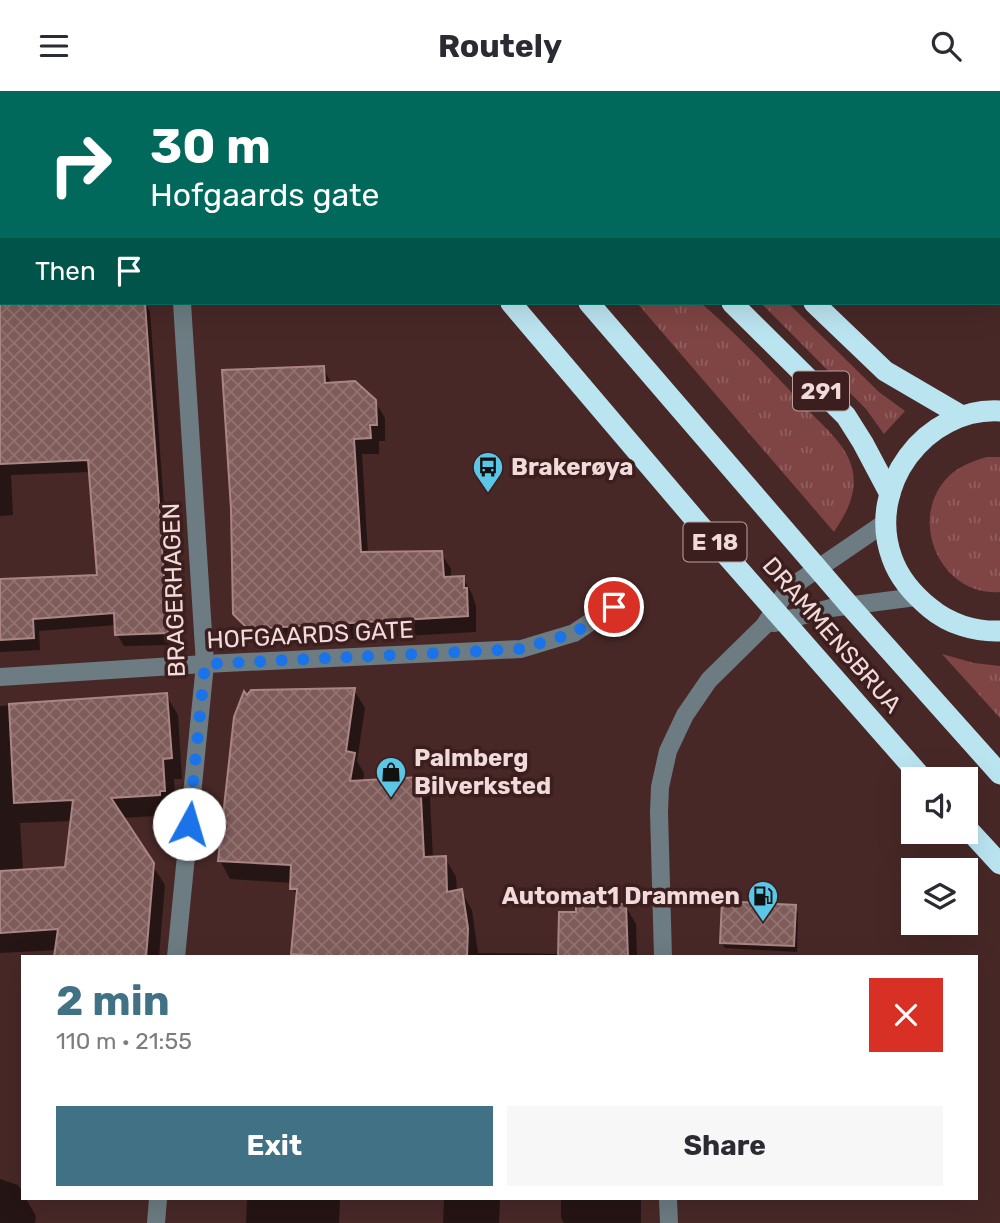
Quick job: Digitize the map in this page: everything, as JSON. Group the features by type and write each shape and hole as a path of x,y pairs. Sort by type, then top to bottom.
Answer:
{"highway":[{"name":"DRAMMENSBRUA","path":"513,305 698,523 912,767"},
{"name":"DRAMMENSBRUA","path":"591,305 850,606 1000,774"},
{"name":"291","path":"734,305 846,416 890,494"},
{"name":"291","path":"816,305 885,371 962,415"},
{"path":"1000,411 989,410 962,415 936,428 915,446 899,468 890,494 886,521 891,557 916,597 938,615 963,627 1000,631"},
{"path":"978,840 1000,864"}],"street":[{"name":"BRAGERHAGEN","path":"176,955 205,664 182,305"},
{"path":"663,955 660,787 668,751 685,715 709,680 764,626 788,589 886,521"},
{"path":"764,626 831,608 916,597"},
{"name":"HOFGAARDS GATE","path":"0,677 521,649 574,633 614,607"},
{"path":"156,1223 158,1200"},
{"path":"668,1200 669,1223"}],"green space":[{"path":"639,305 703,305 756,355 833,436 849,459 854,486 850,502 834,532"},
{"path":"763,305 790,305 879,392 905,411 884,434 866,409"},
{"path":"987,457 1000,457 1000,592 979,590 961,582 946,569 936,552 930,532 930,513 936,493 957,469"},
{"path":"942,654 974,663 1000,666 1000,718"}],"building":[{"path":"0,305 145,305 168,633 115,635 114,613 33,619 34,638 0,640 0,579 97,575 88,460 0,464"},
{"path":"324,366 325,383 355,381 376,400 377,425 370,425 371,438 354,439 361,552 442,551 444,577 464,576 468,616 248,629 233,614 231,509 222,370"},
{"path":"355,688 346,751 355,753 350,781 420,777 424,857 446,856 447,892 462,889 468,928 467,955 291,954 297,889 290,889 291,865 218,861 234,717 244,691 247,695 251,690"},
{"path":"167,693 172,758 163,759 165,791 160,791 160,795 111,798 154,863 146,955 54,955 58,929 0,933 0,871 65,867 73,800 14,803 9,704"},
{"path":"722,901 796,905 794,946 720,943"},
{"path":"576,904 626,904 628,955 558,955 559,912 576,912"}],"place":[{"name":"Brakerøya","path":"488,494"},
{"name":"Palmberg Bilverksted","path":"391,799"},
{"name":"Automat1 Drammen","path":"763,923"}],"route":[{"path":"189,824 205,664 521,649 574,633 614,607"}]}
